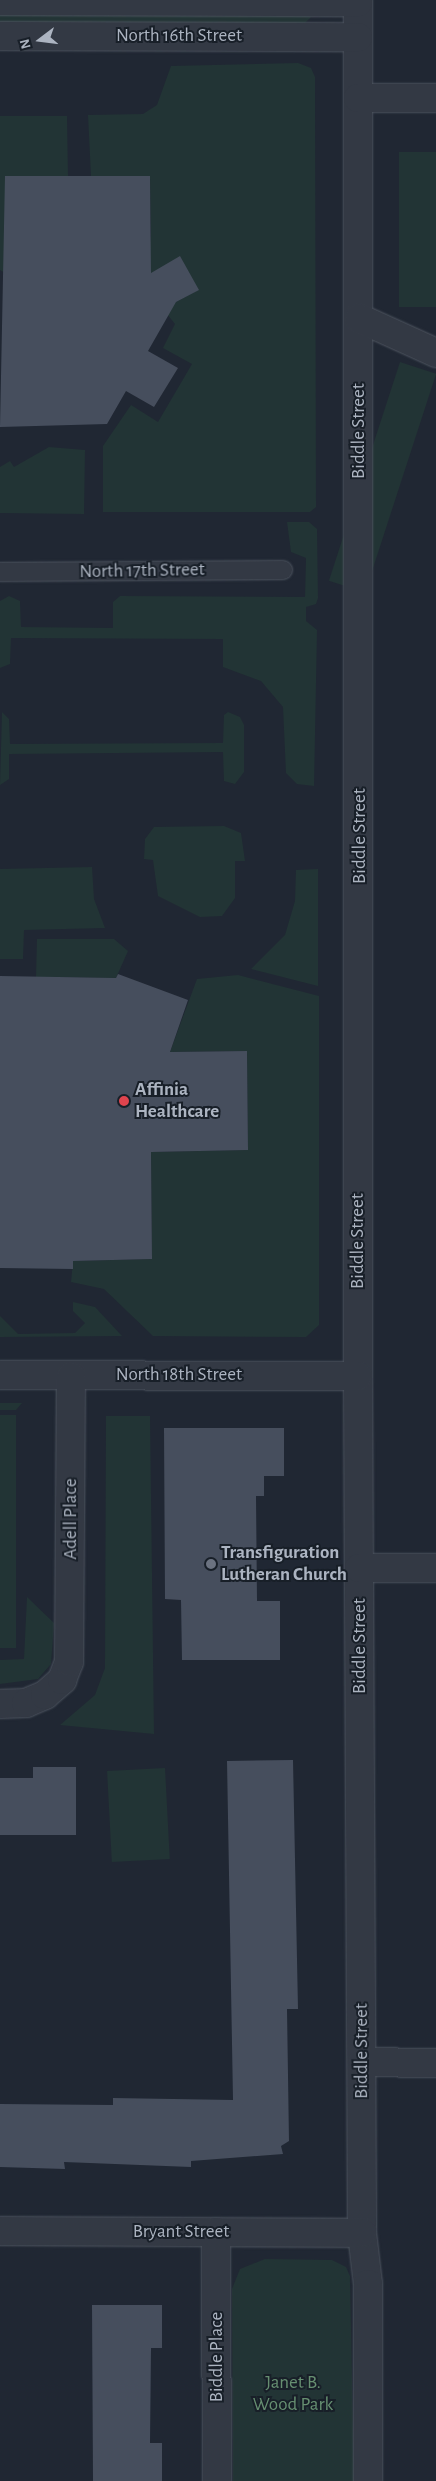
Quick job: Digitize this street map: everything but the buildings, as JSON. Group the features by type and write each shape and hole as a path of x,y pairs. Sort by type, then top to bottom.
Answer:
{"street":[{"name":"North 16th Street","path":"0,1 358,1"},
{"name":"Biddle Street","path":"358,1 358,1376 362,2233 368,2284 368,2481"},
{"name":"North 16th Street","path":"0,36 358,37"},
{"path":"358,98 436,98"},
{"path":"359,318 436,353"},
{"name":"North 18th Street","path":"0,1376 358,1376"},
{"name":"Adell Place","path":"0,1704 26,1703 45,1695 62,1680 69,1662 71,1376"},
{"path":"359,1568 436,1568"},
{"path":"362,2062 436,2063"},
{"name":"Bryant Street","path":"0,2232 362,2233"},
{"name":"Biddle Place","path":"216,2232 217,2481"}],"lane":[{"name":"North 17th Street","path":"0,572 283,570"}],"green space":[{"path":"0,13 307,14 311,17 304,24 0,24"},
{"path":"298,63 311,68 315,77 316,507 310,512 103,512 103,446 131,405 158,422 192,364 163,348 175,324 163,309 198,290 144,277 151,236 150,177 91,176 88,115 143,114 157,105 171,66"},
{"path":"0,116 67,116 68,176 5,176 5,236 12,277 0,270"},
{"path":"399,152 436,152 436,307 399,307"},
{"path":"400,362 436,374 365,592 329,581"},
{"path":"49,447 85,450 84,514 0,513 0,467 10,461 14,467"},
{"path":"287,522 309,522 317,529 318,598 316,604 306,607 306,621 317,630 314,786 297,784 286,773 283,707 261,681 223,667 223,639 11,638 10,664 0,668 0,601 9,596 20,601 21,627 113,628 113,602 120,596 305,597 306,558 291,552"},
{"path":"2,712 9,719 10,744 223,743 224,715 228,712 240,717 244,725 244,772 235,784 224,781 223,752 9,754 9,779 0,785"},
{"path":"224,826 241,833 245,861 235,861 235,898 222,916 200,917 158,896 153,860 144,859 145,839 154,827"},
{"path":"92,867 94,899 105,928 24,930 23,959 0,959 0,869"},
{"path":"318,869 318,986 251,969 285,935 295,901 296,870"},
{"path":"37,939 114,939 128,951 116,978 36,977"},
{"path":"238,975 319,996 319,1325 306,1337 153,1336 104,1289 71,1282 73,1261 152,1259 151,1152 248,1150 247,1051 170,1052 197,979"},
{"path":"73,1302 95,1307 122,1336 0,1337 0,1316 18,1334 75,1333 85,1323 73,1311"},
{"path":"0,1403 22,1403 16,1410 0,1410"},
{"path":"0,1415 16,1415 16,1648 0,1648"},
{"path":"106,1416 150,1416 154,1734 60,1725 95,1695 105,1668"},
{"path":"27,1597 54,1623 51,1664 38,1679 0,1684 0,1660 24,1659"},
{"path":"165,1768 170,1859 112,1862 107,1771"},
{"name":"Janet B. Wood Park","path":"265,2259 332,2260 346,2267 350,2276 354,2481 233,2481 232,2289 240,2269"}],"place":[{"name":"Affinia Healthcare","path":"124,1101"},
{"name":"Transfiguration Lutheran Church","path":"211,1564"}]}
